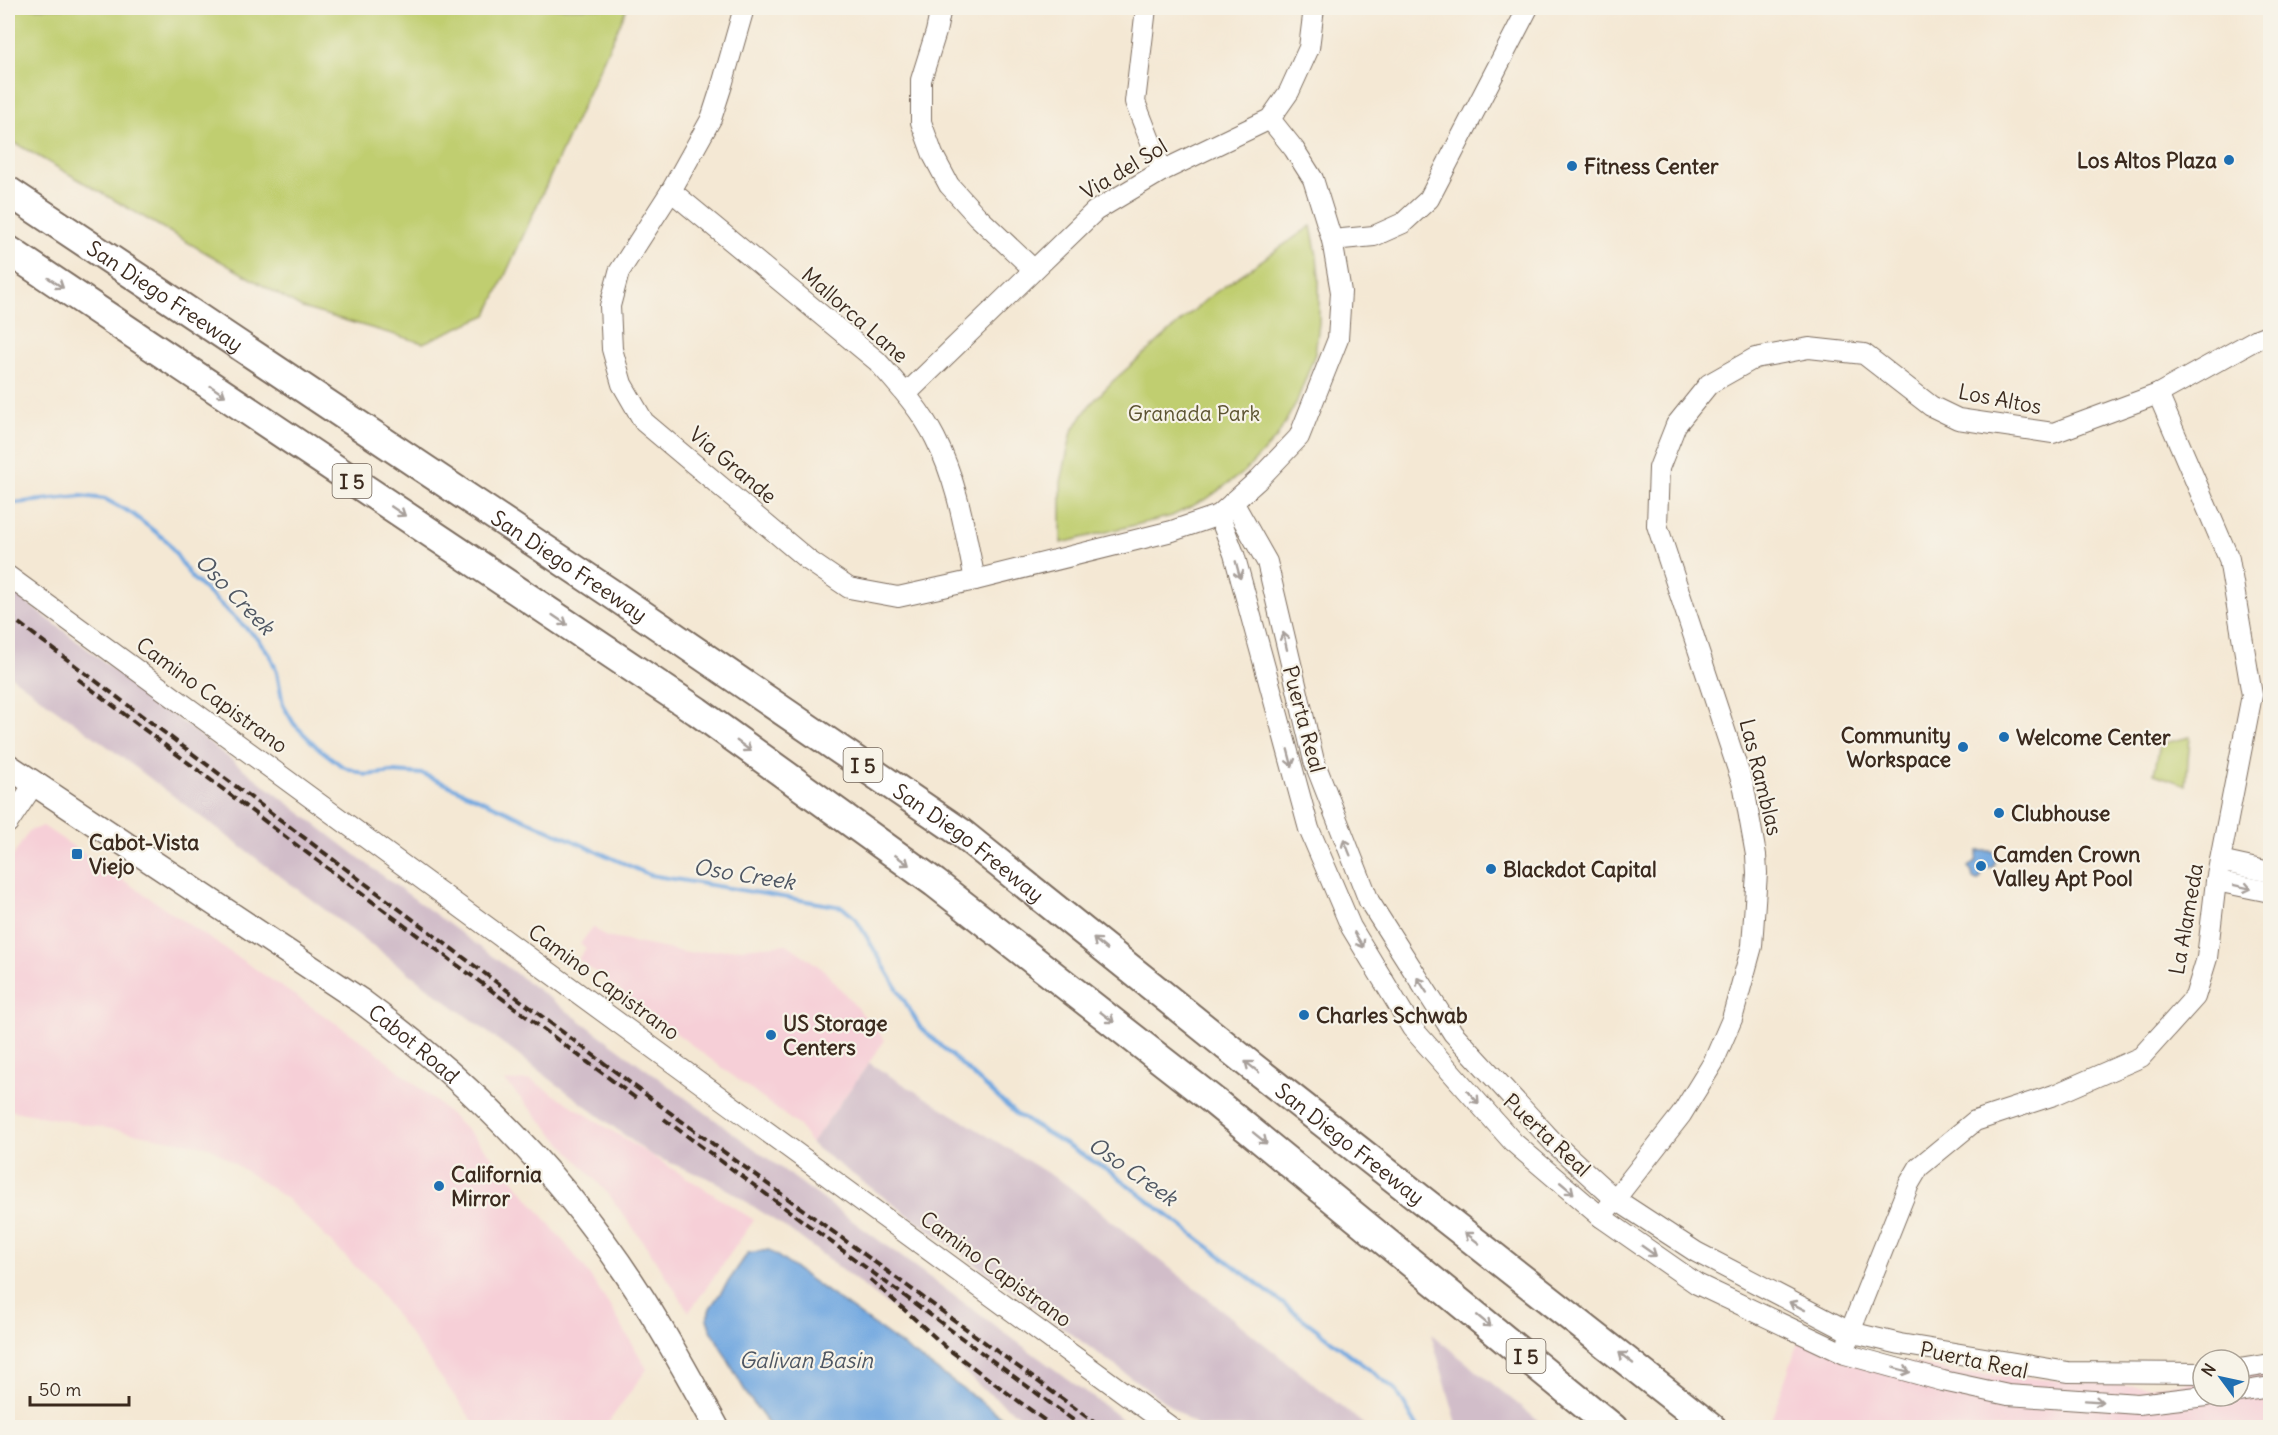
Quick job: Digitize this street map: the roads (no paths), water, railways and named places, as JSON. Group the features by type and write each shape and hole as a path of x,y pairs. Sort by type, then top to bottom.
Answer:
{"highway":[{"name":"San Diego Freeway","path":"10,193 612,594 960,832 1241,1058 1672,1394 1712,1428"},
{"name":"I 5","path":"8,250 697,711 934,883 1215,1102 1613,1428"},
{"path":"1672,1394 1719,1428"}],"main road":[{"name":"Cabot Road","path":"8,766 361,1001 399,1029 472,1093 555,1181 606,1246 637,1290 717,1428"}],"street":[{"name":"Via Grande","path":"744,8 723,85 711,119 671,191 619,272 610,306 612,349 622,384 644,422 808,560 849,588 898,597 1172,531 1226,508"},
{"path":"941,8 921,80 921,122 933,155 949,185 977,216 1033,269"},
{"path":"1146,8 1136,102 1162,171"},
{"name":"Via del Sol","path":"906,394 1095,211 1162,171 1270,119 1289,92 1309,48 1314,8"},
{"path":"1332,240 1374,236 1402,223 1428,199 1528,8"},
{"path":"1226,508 1258,480 1299,437 1338,339 1341,292 1332,240 1313,179 1294,149 1270,119"},
{"name":"Mallorca Lane","path":"671,191 877,361 906,394 935,438 955,487 975,580"},
{"name":"Los Altos","path":"1755,358 1809,348 1864,354 1931,406 1958,419 2053,434 2158,394 2257,339 2271,334"},
{"name":"Las Ramblas","path":"1601,1217 1681,1115 1713,1063 1732,1019 1752,946 1757,873 1744,789 1657,525 1659,468 1676,425 1710,384 1755,358"},
{"name":"La Alameda","path":"1845,1354 1850,1332 1909,1184 1919,1167 1975,1121 2054,1095 2141,1057 2194,997 2207,958 2216,881 2252,695 2229,559 2158,394"},
{"name":"Puerta Real","path":"1226,508 1268,562 1314,761 1368,902 1453,1033 1555,1144 1615,1199 1696,1252 1850,1332 1900,1344 2068,1372 2191,1373"},
{"name":"Puerta Real","path":"1226,508 1234,554 1309,829 1351,927 1412,1029 1513,1142 1601,1217 1697,1284 1845,1354 1944,1381 2008,1395 2138,1404 2191,1398"},
{"name":"Camino Capistrano","path":"8,576 1172,1428"},
{"path":"8,823 34,784"},
{"path":"2220,861 2271,872"},
{"path":"2216,881 2271,892"},
{"path":"2251,1367 2271,1364"},
{"path":"2251,1390 2271,1387"}],"water":[{"name":"Camden Crown Valley Apt Pool","path":"1978,851 1992,851 1997,856 1993,867 1982,870 1981,878 1977,881 1973,879 1968,867 1976,861"},
{"name":"Galivan Basin","path":"769,1250 1014,1427 771,1427 748,1396 707,1319 710,1308 748,1253"}],"waterway":[{"name":"Oso Creek","path":"8,502 81,496 105,499 131,513 167,541 191,577 258,639 270,655 277,672 283,705 294,724 317,747 342,766 366,775 393,772 423,774 650,875 842,907 856,919 920,1027 1017,1115 1111,1172 1396,1390 1418,1428"}],"railway":[{"path":"8,615 665,1109 1102,1428"},
{"path":"78,679 637,1099"},
{"path":"664,1119 1084,1428"},
{"path":"870,1279 948,1349 1055,1428"}],"place":[{"name":"Los Altos Plaza","path":"2229,160"},
{"name":"Fitness Center","path":"1572,166"},
{"name":"Welcome Center","path":"2004,737"},
{"name":"Community Workspace","path":"1963,747"},
{"name":"Clubhouse","path":"1999,813"},
{"name":"Cabot-Vista Viejo","path":"77,854"},
{"name":"Camden Crown Valley Apt Pool","path":"1981,866"},
{"name":"Blackdot Capital","path":"1491,869"},
{"name":"Charles Schwab","path":"1304,1015"},
{"name":"US Storage Centers","path":"771,1035"},
{"name":"California Mirror","path":"439,1186"}],"park label":[{"name":"Granada Park","path":"1194,413"}]}
